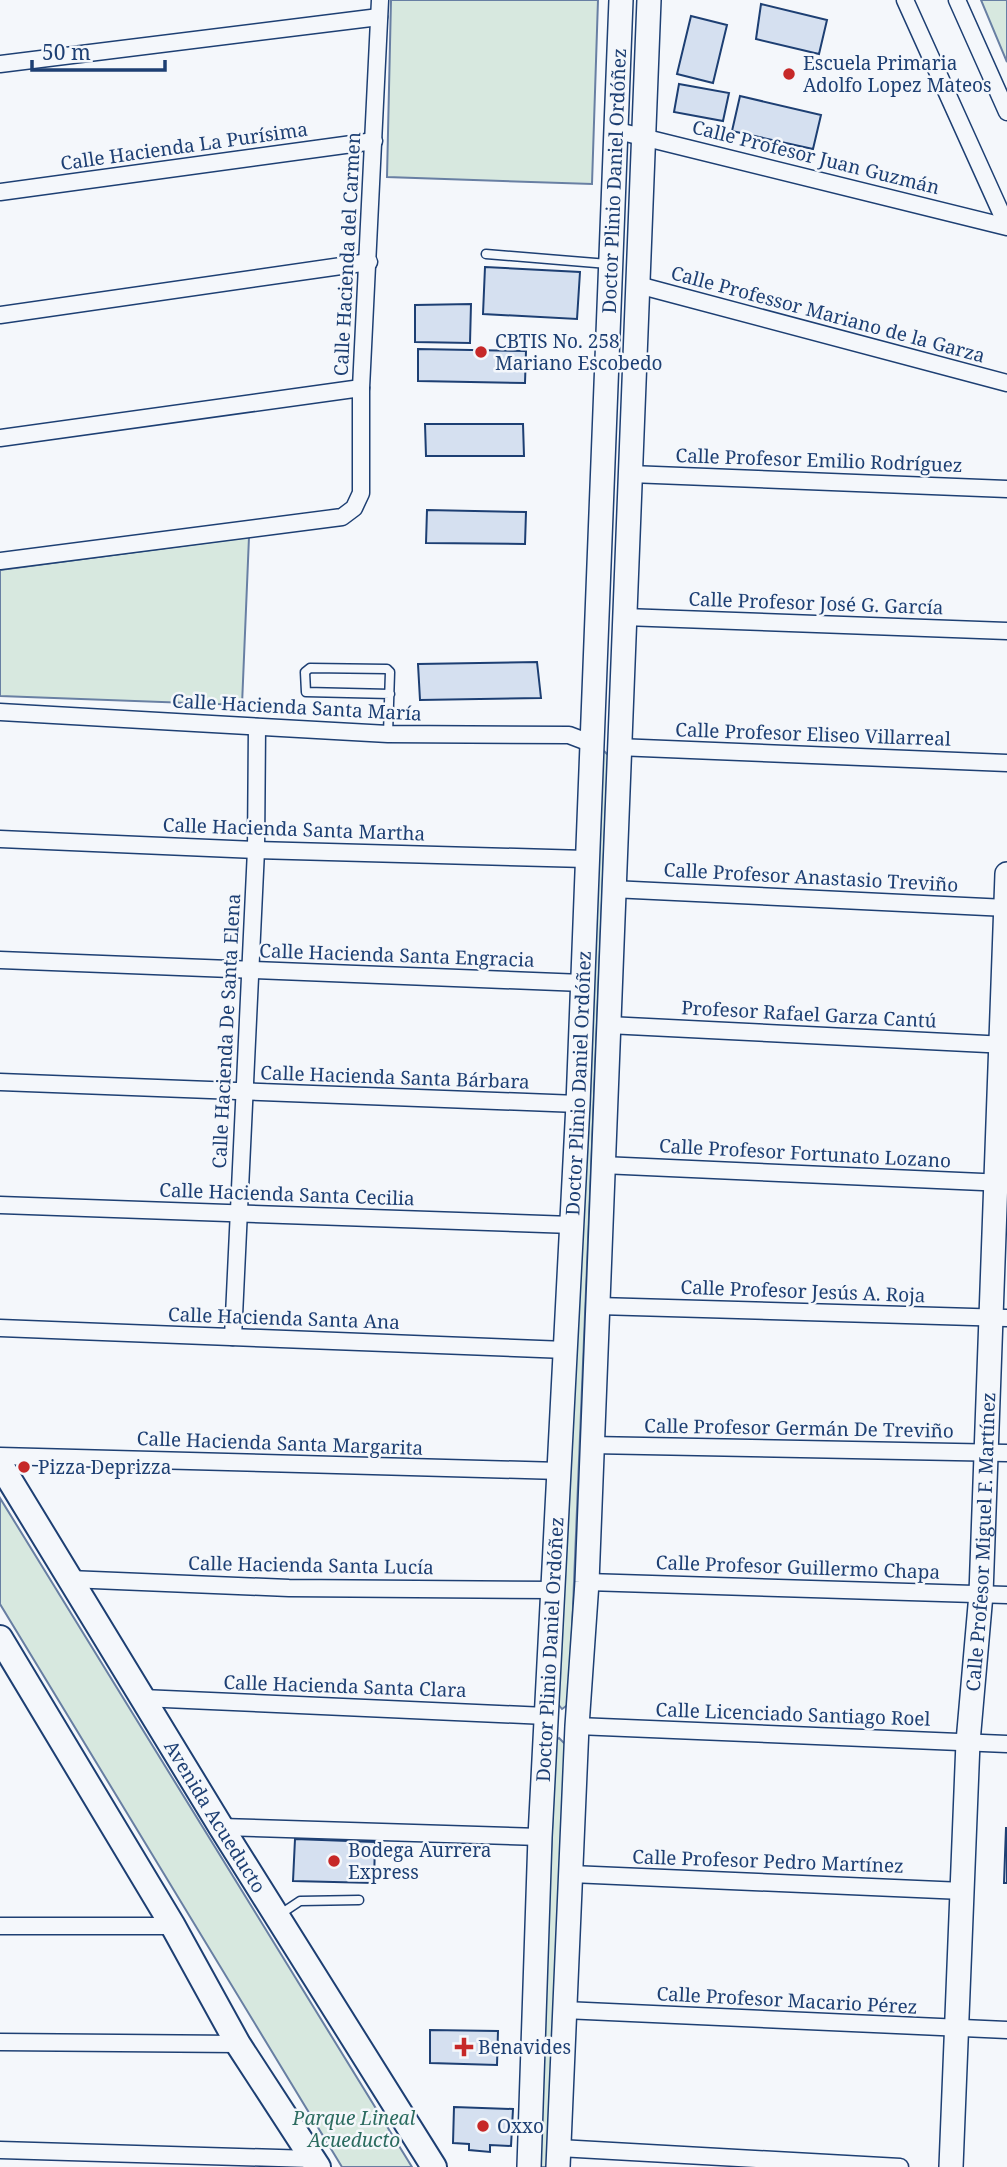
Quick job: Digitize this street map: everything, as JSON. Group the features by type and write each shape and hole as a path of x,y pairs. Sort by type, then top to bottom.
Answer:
{"main road":[{"name":"Avenida Acueducto","path":"0,1464 220,1827 434,2167"},
{"path":"0,1638 173,1926 239,2044 315,2163"}],"street":[{"name":"Calle Hacienda del Carmen","path":"0,561 342,517 354,508 361,492 361,388 380,0"},
{"name":"Doctor Plinio Daniel Ordóñez","path":"529,2167 540,1837 578,1104 608,264 621,0"},
{"name":"Doctor Plinio Daniel Ordóñez","path":"559,2157 570,1874 587,1582 617,747 649,0"},
{"path":"905,0 1007,226"},
{"path":"957,0 1007,112"},
{"path":"0,64 379,17"},
{"name":"Calle Profesor Juan Guzmán","path":"614,130 1007,226"},
{"name":"Calle Hacienda La Purísima","path":"0,192 374,141"},
{"path":"0,315 369,262"},
{"name":"Calle Professor Mariano de la Garza","path":"638,285 1007,383"},
{"path":"0,439 361,388"},
{"name":"Calle Profesor Emilio Rodríguez","path":"629,474 1007,489"},
{"name":"Calle Profesor José G. García","path":"624,617 1007,631"},
{"name":"Calle Hacienda Santa María","path":"0,712 388,734 569,735 590,743"},
{"name":"Calle Hacienda De Santa Elena","path":"233,1337 256,850 257,727"},
{"path":"590,743 617,747"},
{"name":"Calle Profesor Eliseo Villarreal","path":"617,747 1007,763"},
{"name":"Calle Hacienda Santa Martha","path":"0,839 256,850 586,859"},
{"name":"Calle Profesor Miguel F. Martínez","path":"951,2167 968,1742 997,1453 1007,874"},
{"name":"Calle Profesor Anastasio Treviño","path":"612,889 1006,908"},
{"name":"Calle Hacienda Santa Engracia","path":"0,960 583,983"},
{"name":"Profesor Rafael Garza Cantú","path":"608,1025 1005,1045"},
{"name":"Calle Hacienda Santa Bárbara","path":"0,1082 245,1094 578,1104"},
{"name":"Calle Profesor Fortunato Lozano","path":"602,1165 1002,1183"},
{"name":"Calle Hacienda Santa Cecilia","path":"0,1205 572,1225"},
{"name":"Calle Profesor Jesús A. Roja","path":"598,1306 999,1318"},
{"name":"Calle Hacienda Santa Ana","path":"0,1328 566,1350"},
{"name":"Calle Profesor Germán De Treviño","path":"591,1445 997,1453"},
{"name":"Calle Hacienda Santa Margarita","path":"0,1456 559,1471"},
{"name":"Calle Hacienda Santa Lucía","path":"69,1579 289,1588 554,1590"},
{"name":"Calle Profesor Guillermo Chapa","path":"587,1582 1007,1595"},
{"name":"Calle Hacienda Santa Clara","path":"142,1698 546,1716"},
{"path":"546,1716 578,1726"},
{"name":"Calle Licenciado Santiago Roel","path":"578,1726 1007,1744"},
{"path":"220,1827 540,1837"},
{"name":"Calle Profesor Pedro Martínez","path":"570,1874 963,1891"},
{"path":"0,1926 173,1926"},
{"name":"Calle Profesor Macario Pérez","path":"564,2010 1007,2030"},
{"path":"0,2042 239,2044"},
{"path":"0,2150 315,2163"},
{"path":"559,2157 900,2167"}],"lane":[{"path":"486,254 608,264"},
{"path":"388,734 390,694 390,672 387,669 310,668 305,672 306,692 390,694"},
{"path":"276,1916 300,1901 359,1900"}],"green space":[{"path":"391,0 598,0 592,184 387,177"},
{"path":"981,0 1007,0 1007,62"},
{"path":"249,537 242,705 0,696 0,570"},
{"path":"602,749 608,755 569,1704 562,1709 558,1704"},
{"name":"Parque Lineal Acueducto","path":"0,1498 412,2167 342,2167 0,1604"},
{"path":"559,1738 565,1744 547,2167 537,2167 556,1740"}],"building":[{"path":"761,4 827,20 819,54 756,39"},
{"path":"691,16 727,25 713,83 677,74"},
{"path":"679,84 729,93 723,121 674,112"},
{"path":"740,96 821,115 813,149 732,131"},
{"path":"485,267 580,272 577,319 483,314"},
{"path":"471,304 470,343 415,342 415,305"},
{"path":"418,349 526,351 525,383 418,381"},
{"path":"425,424 523,424 524,456 426,456"},
{"path":"427,510 526,512 525,544 426,543"},
{"path":"537,662 541,698 420,700 418,664"},
{"path":"1006,1828 1007,1883 1004,1883"},
{"name":"Bodega Aurrera Express","path":"295,1839 375,1842 374,1883 293,1881"},
{"name":"Benavides","path":"430,2030 498,2031 497,2065 430,2063"},
{"name":"Oxxo","path":"454,2107 513,2109 511,2146 490,2145 490,2152 469,2150 469,2144 453,2143"}],"place":[{"name":"Escuela Primaria Adolfo Lopez Mateos","path":"789,74"},
{"name":"CBTIS No. 258 Mariano Escobedo","path":"481,352"},
{"name":"Pizza Deprizza","path":"24,1467"},
{"name":"Bodega Aurrera Express","path":"334,1861"},
{"name":"Benavides","path":"464,2047"},
{"name":"Oxxo","path":"483,2126"}]}
